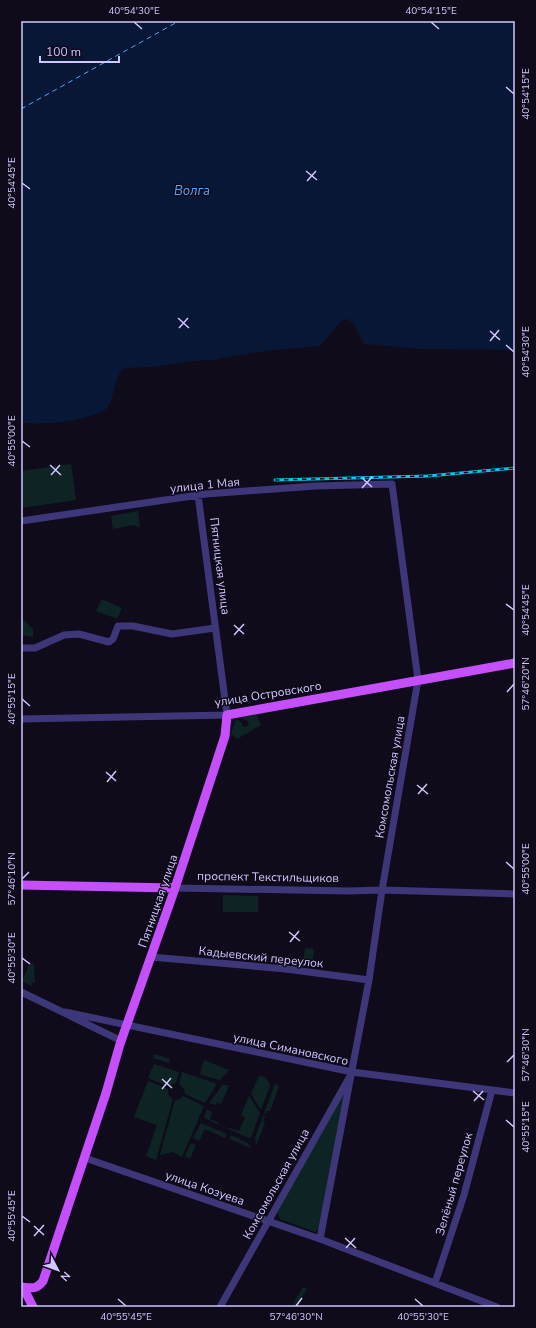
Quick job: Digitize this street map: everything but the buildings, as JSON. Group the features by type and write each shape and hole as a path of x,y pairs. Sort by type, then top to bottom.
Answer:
{"main road":[{"name":"улица Островского","path":"227,715 515,663"},
{"name":"Пятницкая улица","path":"22,1286 34,1288 39,1286 43,1281 225,736 227,715"},
{"name":"проспект Текстильщиков","path":"21,885 175,888"},
{"path":"22,1286 33,1307"}],"street":[{"name":"улица 1 Мая","path":"21,521 198,496 315,486 392,484"},
{"name":"Комсомольская улица","path":"320,1239 369,980 382,890 418,680 392,484"},
{"name":"Пятницкая улица","path":"198,496 227,715"},
{"path":"21,648 34,648 64,635 79,634 109,642 113,639 118,626 132,626 172,634 215,628"},
{"name":"улица Островского","path":"21,719 227,715"},
{"name":"проспект Текстильщиков","path":"175,888 349,891 382,890 515,894"},
{"name":"Кадыевский переулок","path":"151,957 286,969 369,980"},
{"name":"улица Симановского","path":"21,992 65,1012 81,1022 122,1041"},
{"name":"улица Симановского","path":"65,1012 352,1072 515,1093"},
{"name":"Комсомольская улица","path":"220,1307 352,1072"},
{"name":"Зелёный переулок","path":"435,1283 464,1194 492,1090"},
{"name":"улица Козуева","path":"85,1158 320,1239 497,1307"}],"green space":[{"path":"71,464 76,500 21,508 21,471"},
{"path":"138,511 140,528 134,525 113,529 111,516"},
{"path":"102,599 122,608 117,619 96,611"},
{"path":"21,618 33,629 33,637 21,635"},
{"path":"256,714 261,725 237,739 231,733 236,719 241,722 243,727 246,727 249,724 248,721 243,719 242,716"},
{"path":"223,895 258,896 258,912 223,912"},
{"path":"305,948 314,949 312,966 303,965"},
{"path":"30,963 34,964 35,983 32,982 32,986 22,981"},
{"path":"154,1054 170,1059 169,1063 153,1058"},
{"path":"204,1060 229,1070 220,1080 202,1075 200,1073"},
{"path":"154,1064 179,1072 176,1083 169,1087 148,1078"},
{"path":"182,1072 215,1083 216,1085 205,1103 185,1094 184,1089 179,1084"},
{"path":"259,1076 266,1079 270,1086 261,1110 251,1094"},
{"path":"148,1081 168,1089 170,1097 173,1099 156,1160 146,1156 157,1125 134,1117"},
{"path":"223,1084 229,1086 221,1104 217,1102 216,1105 209,1103"},
{"path":"275,1084 279,1086 270,1111 264,1113"},
{"path":"341,1095 345,1097 320,1227 315,1232 280,1219 277,1212"},
{"path":"183,1096 204,1106 182,1157 173,1152 160,1155 175,1100 180,1099"},
{"path":"249,1096 260,1113 251,1137 249,1138 226,1128 239,1131 245,1118 241,1115"},
{"path":"207,1109 212,1112 210,1119 218,1122 221,1126 204,1118"},
{"path":"263,1116 265,1116 263,1121 265,1122 256,1146 255,1138"},
{"path":"201,1123 227,1134 225,1138 205,1129 199,1141 193,1138"},
{"path":"231,1135 246,1142 251,1148 230,1139"},
{"path":"191,1143 196,1145 190,1159 185,1156"},
{"path":"303,1287 307,1289 296,1306 293,1304"}],"water":[{"name":"Волга","path":"21,21 515,21 515,350 422,349 364,344 353,323 347,319 339,323 319,346 266,351 213,360 193,361 151,367 125,368 119,374 108,407 102,412 80,419 52,423 40,424 21,422"}],"ferry route":[{"path":"21,109 179,21"}],"railway":[{"path":"275,480 428,476 515,468"}]}
